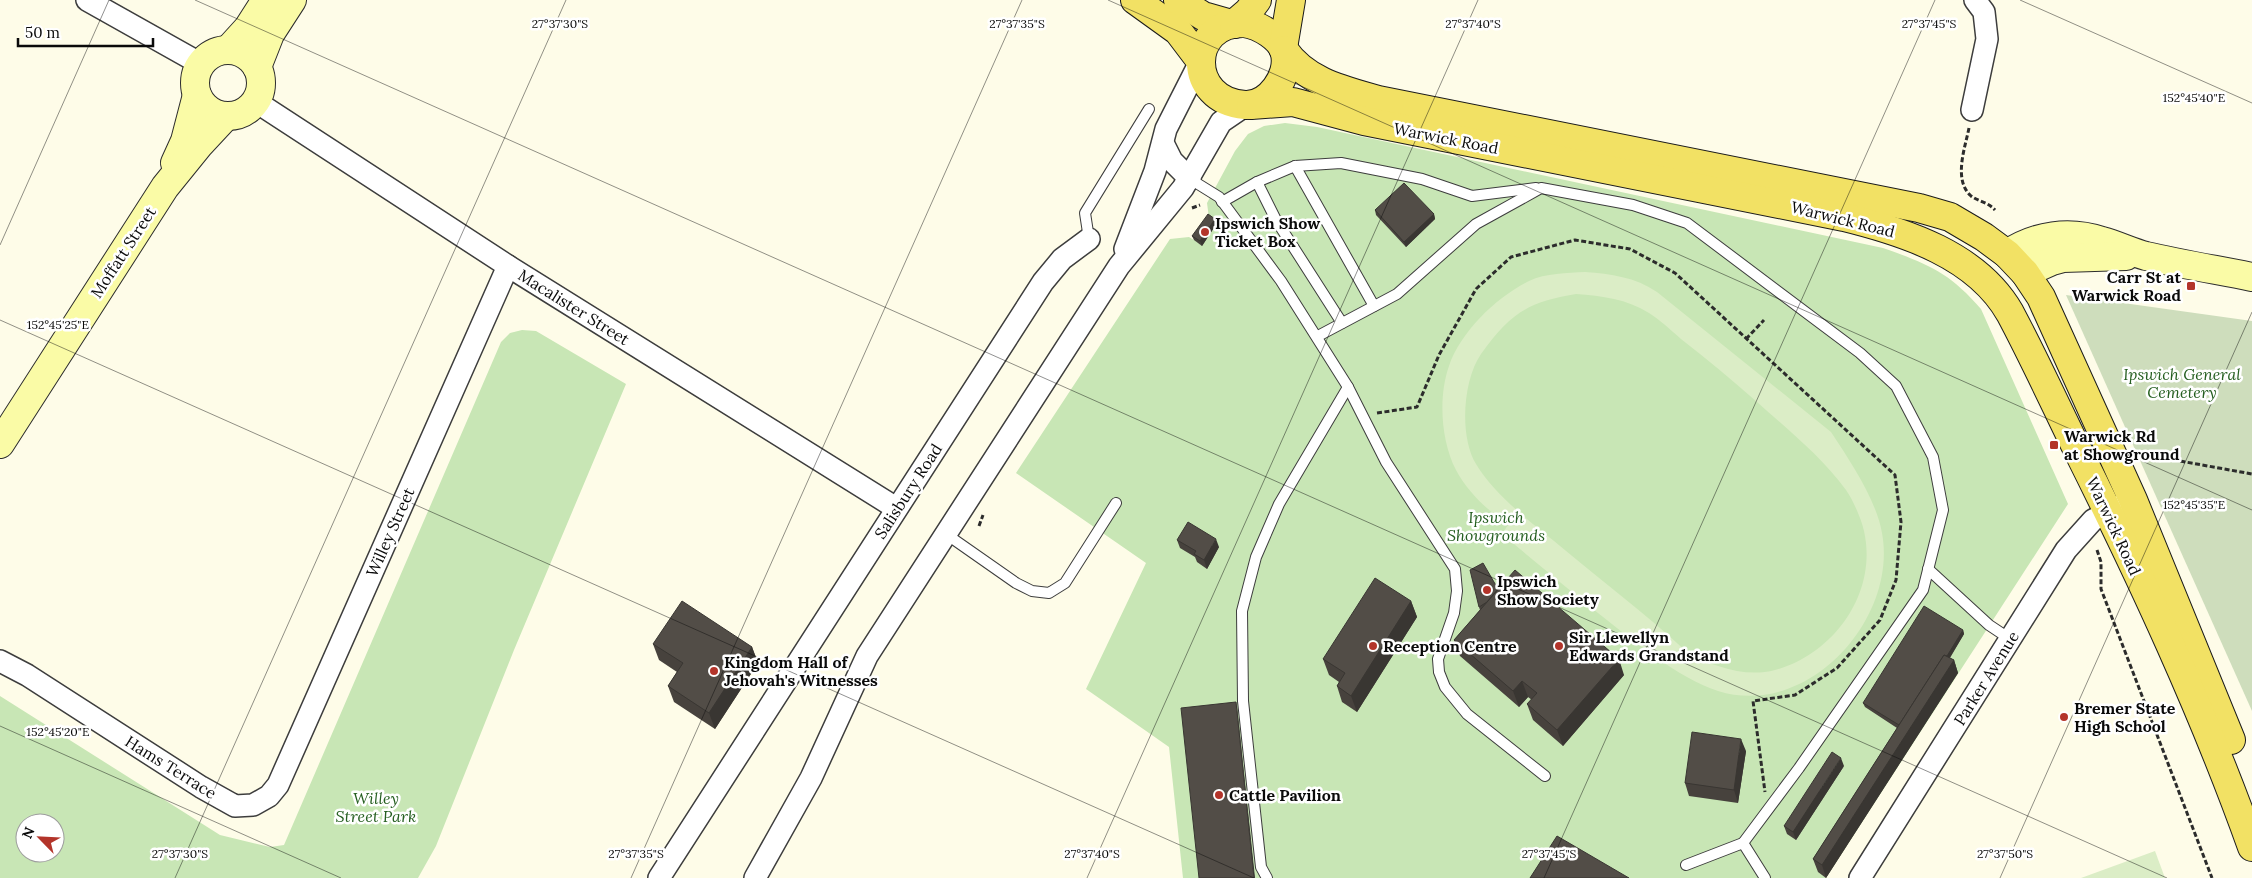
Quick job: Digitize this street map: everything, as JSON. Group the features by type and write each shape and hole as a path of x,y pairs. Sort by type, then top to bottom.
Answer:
{"main road":[{"path":"228,50 248,28 266,0"},
{"path":"257,67 270,34 292,0"},
{"path":"1135,0 1178,31 1200,61 1204,79 1214,92 1228,101 1249,105 1266,97 1277,85 1285,65 1283,49 1291,0"},
{"path":"1178,0 1203,16 1232,24 1250,24 1260,27 1283,49"},
{"path":"1200,61 1211,36 1248,12 1257,0"},
{"name":"Warwick Road","path":"1283,49 1300,69 1316,79 1348,92 1378,100 1919,208 1950,218 1984,237 2007,254 2025,273 2048,310 2108,448 2133,500 2252,795"},
{"path":"228,50 244,54 257,67 261,84 256,101 243,112 226,116 208,110 197,95 195,84 196,74 201,64 212,54 228,50"},
{"name":"Moffatt Street","path":"164,187 185,141 197,95"},
{"name":"Warwick Road","path":"1249,105 1283,102 1304,104 1364,121 1877,225 1920,240 1950,256 1988,284 2006,307 2019,330 2108,512 2183,672 2252,847"},
{"name":"Moffatt Street","path":"0,444 164,187 226,116"},
{"path":"1988,284 2007,254 2025,243 2056,235 2101,240 2144,255 2252,277"},
{"path":"1988,284 2025,273 2063,258 2144,255"}],"street":[{"path":"86,0 201,64"},
{"path":"1972,110 1987,39 1984,12 1974,0"},
{"path":"1119,266 1153,177 1167,125 1182,100 1200,61"},
{"name":"Macalister Street","path":"256,101 508,266 896,508"},
{"path":"755,874 811,778 867,656 1119,266 1190,179 1218,126 1227,116 1249,105"},
{"path":"1163,143 1172,162 1190,179"},
{"name":"Salisbury Road","path":"659,878 1043,282 1062,259 1089,239"},
{"name":"Willey Street","path":"269,796 282,776 508,266"},
{"name":"Parker Avenue","path":"1860,878 2066,550 2093,520 2133,500"},
{"name":"Hams Terrace","path":"0,661 27,675 201,788 235,806 253,805 269,796"}],"lane":[{"name":"Salisbury Road","path":"1089,239 1085,213 1149,110"},
{"path":"1222,202 1257,182 1294,166 1341,163 1422,179 1472,196 1541,188 1633,204 1688,223 1860,353 1896,386 1933,457 1943,510 1923,590 1743,842 1686,865"},
{"path":"1294,166 1374,306"},
{"path":"1190,179 1213,192 1269,263 1318,336 1364,416 1386,462 1455,569 1457,591 1454,613 1438,659 1439,672 1445,687 1467,714 1545,776"},
{"path":"1257,182 1276,220 1342,323"},
{"path":"1318,336 1397,294 1476,224 1541,188"},
{"path":"1267,878 1261,867 1242,701 1242,611 1256,557 1279,504 1348,387"},
{"path":"946,534 1016,583 1032,591 1049,593 1065,583 1116,503"},
{"path":"1928,569 1989,625 2010,639"},
{"path":"1743,842 1765,878"}],"path":[{"path":"1972,110 1962,179 1967,192 1976,199 1990,204 1995,210"},
{"path":"1364,416 1417,407 1439,354 1476,289 1511,258 1575,240 1630,249 1675,273 1895,475 1900,522 1896,580 1880,620 1837,668 1795,695 1753,701 1767,810"},
{"path":"1746,339 1764,320"},
{"path":"2108,448 2252,474"},
{"path":"2097,550 2101,562 2101,589 2212,878"}],"green space":[{"name":"Ipswich Showgrounds","path":"1285,123 1317,127 1883,248 1913,259 1937,271 1959,286 1981,309 2068,504 1826,878 1183,878 1169,747 1086,689 1146,563 1016,473 1170,239 1189,237 1194,240 1209,218 1207,203 1235,151 1248,134 1264,126"},
{"path":"1585,272 1622,277 1640,283 1657,292 1831,432 1854,468 1879,520 1882,533 1883,566 1876,598 1861,628 1840,655 1814,676 1784,690 1752,696 1718,691 1687,677 1655,657 1625,634 1502,534 1508,525 1479,500 1466,486 1456,470 1444,433 1442,405 1449,366 1462,340 1493,306 1529,281 1542,276","holes":["1576,294 1623,301 1649,313 1710,362 1804,444 1826,466 1849,494 1864,531 1867,554 1864,577 1858,598 1847,618 1833,635 1816,650 1796,662 1775,670 1752,673 1719,666 1688,653 1512,506 1483,475 1471,452 1465,424 1467,393 1475,365 1491,340 1521,312 1545,301"]},
{"name":"Ipswich General Cemetery","path":"2066,295 2252,321 2252,711"},
{"name":"Willey Street Park","path":"522,330 536,331 626,384 514,650 436,846 418,878 0,878 0,696 220,835 270,847 284,845 501,342 510,333"},
{"path":"2155,851 2165,878 2081,878"}],"building":[{"path":"1404,183 1434,214 1404,242 1375,210"},
{"path":"1208,214 1215,219 1200,241 1192,236"},
{"path":"1188,522 1216,539 1204,560 1194,554 1196,551 1177,540"},
{"name":"Ipswich Show Society","path":"1483,563 1498,589 1487,602 1479,607 1470,570"},
{"path":"1515,570 1619,659 1557,730 1527,704 1537,693 1522,681 1513,691 1454,640"},
{"name":"Reception Centre","path":"1375,578 1411,601 1351,696 1337,686 1345,673 1323,659"},
{"name":"Kingdom Hall of Jehovah's Witnesses","path":"682,601 752,647 709,713 668,686 683,663 653,644"},
{"path":"1924,606 1963,630 1947,656 1944,655 1899,725 1863,703"},
{"path":"1944,655 1954,660 1822,865 1813,859"},
{"name":"Cattle Pavilion","path":"1236,702 1254,878 1199,878 1181,708"},
{"path":"1692,732 1741,739 1734,790 1685,783"},
{"path":"1832,752 1841,758 1793,832 1784,826"},
{"path":"1557,836 1629,878 1530,878"}],"place":[{"name":"Ipswich Show Ticket Box","path":"1205,232"},
{"name":"Carr St at Warwick Road","path":"2191,286"},
{"name":"Warwick Rd at Showground","path":"2054,445"},
{"name":"Ipswich Show Society","path":"1487,590"},
{"name":"Reception Centre","path":"1373,646"},
{"name":"Sir Llewellyn Edwards Grandstand","path":"1559,646"},
{"name":"Kingdom Hall of Jehovah's Witnesses","path":"714,671"},
{"name":"Bremer State High School","path":"2064,717"},
{"name":"Cattle Pavilion","path":"1219,795"}]}
